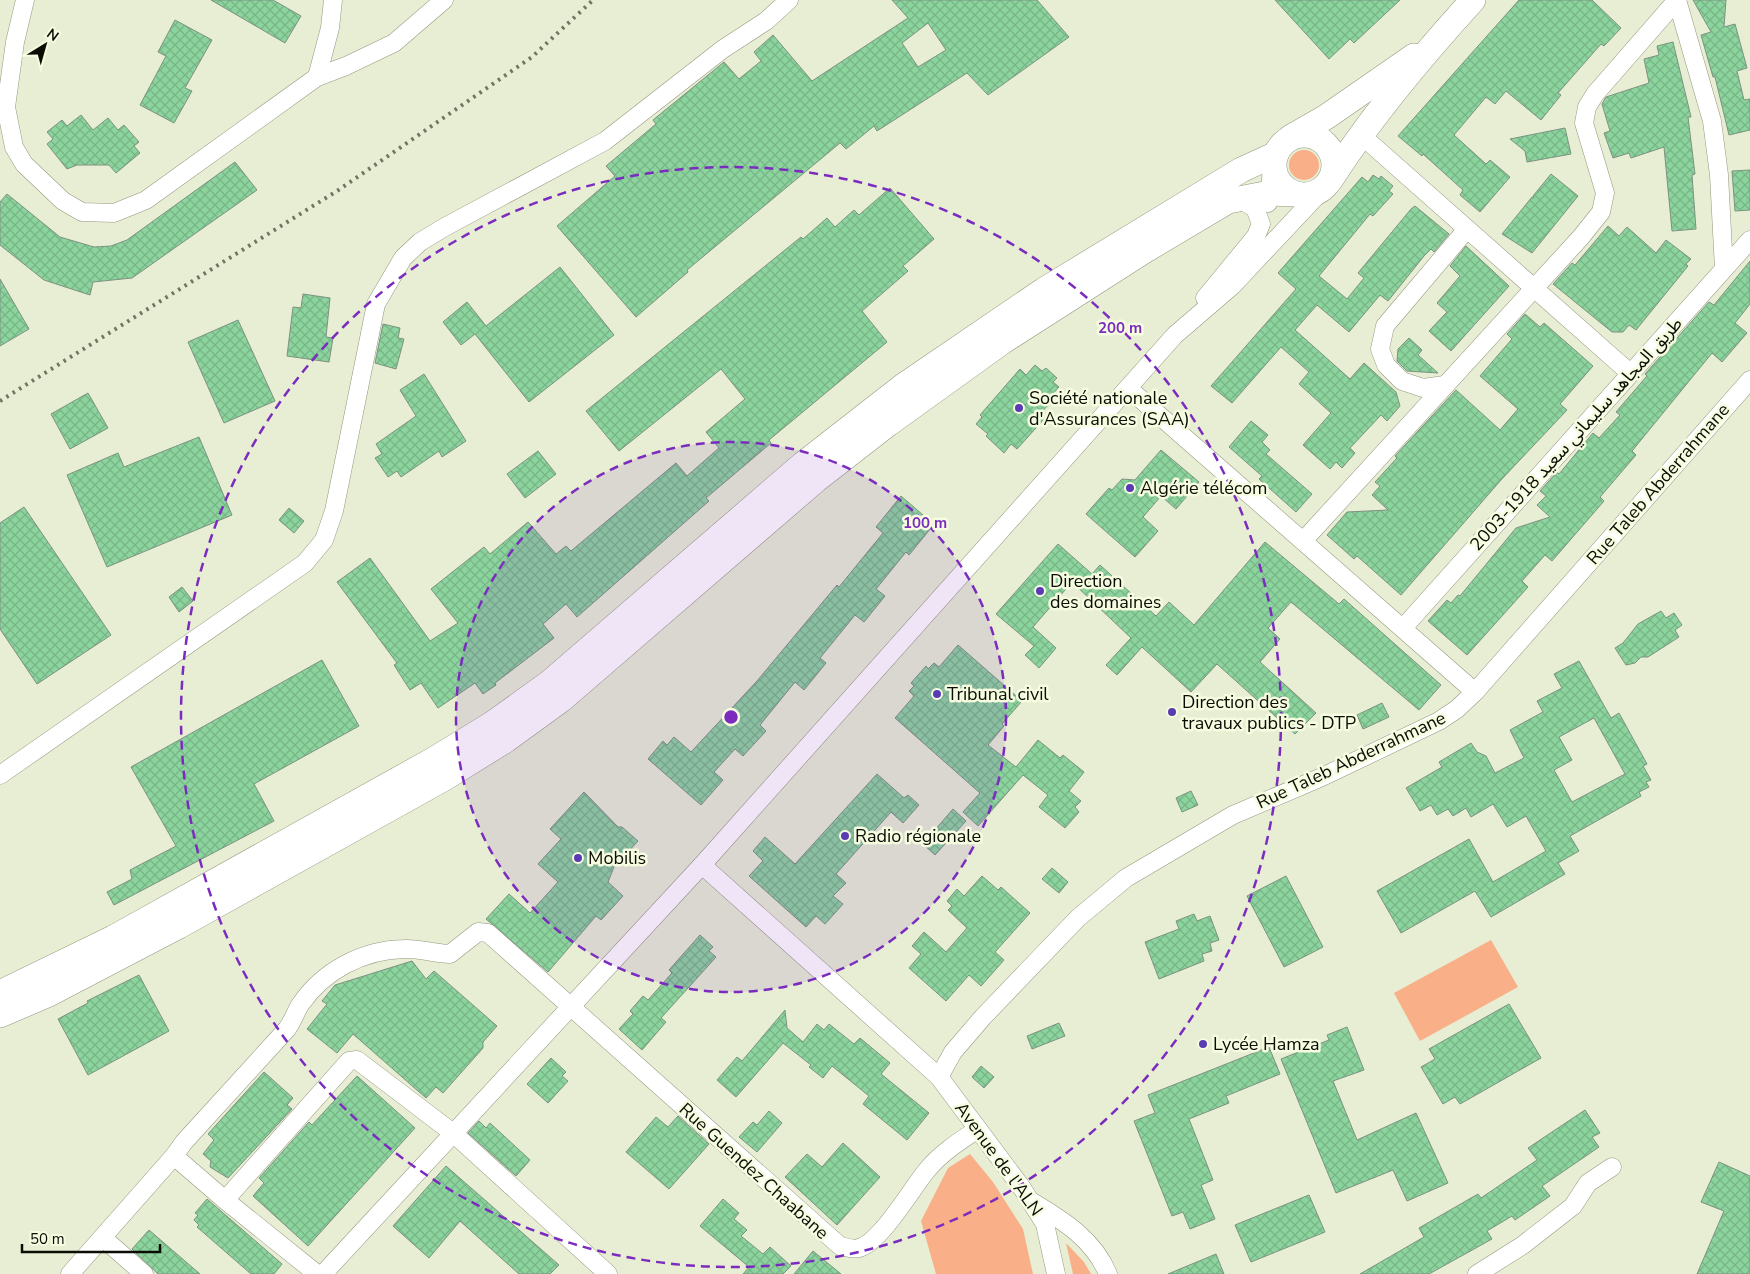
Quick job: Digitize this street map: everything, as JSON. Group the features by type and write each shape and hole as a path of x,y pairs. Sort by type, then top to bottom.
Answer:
{"main road":[{"path":"0,1015 55,991 170,930 443,779 506,740 561,700 816,480 896,418 1002,342 1144,251 1228,201 1270,193 1306,195 1328,183 1361,135 1435,42 1473,0"},
{"path":"1279,152 1435,42"},
{"path":"0,993 113,938 432,760 492,724 549,683 803,464 903,386 1077,270 1240,170 1279,152 1308,134 1317,137 1325,143 1334,160 1328,183"},
{"path":"1279,152 1279,183 1296,194"}],"street":[{"path":"25,0 15,42 6,107 14,147 24,164 63,201 82,212 114,213 146,200 317,77 346,66 394,43 444,0"},
{"path":"317,77 330,28 333,0"},
{"path":"0,775 305,563 324,540 334,511 376,304 403,258 443,228 605,141 723,49 766,21 789,0"},
{"path":"1677,0 1712,121 1719,175 1724,269"},
{"path":"1303,541 1534,287 1581,238 1601,212 1606,193 1584,123 1587,107 1595,94 1677,0"},
{"path":"1361,135 1630,373"},
{"path":"324,1274 702,865 1175,335 1256,236 1270,193 1279,152"},
{"path":"1175,335 1232,286 1328,183"},
{"path":"1228,201 1244,202 1255,208 1261,224"},
{"path":"1445,385 1423,388 1402,381 1386,365 1380,349 1385,326 1467,230"},
{"name":"طريق المجاهد سليماني سعيد 1918-2003","path":"1403,628 1750,240"},
{"name":"Rue Taleb Abderrahmane","path":"939,1077 953,1052 983,1017 1078,918 1126,878 1233,815 1322,777 1439,721 1457,709 1475,692 1750,380"},
{"path":"1128,388 1475,692"},
{"name":"Avenue de l'ALN","path":"702,865 939,1077 1032,1202 1045,1224 1056,1274"},
{"name":"Rue Guendez Chaabane","path":"70,1274 174,1156 184,1142 287,1029 298,1007 312,988 330,973 350,961 378,952 405,948 450,954 478,932 488,933 840,1246 859,1248 868,1243 883,1228 926,1170 944,1152 978,1128"},
{"path":"225,1200 349,1061 356,1060 453,1133 608,1274"},
{"path":"174,1156 225,1200 318,1274"},
{"path":"1477,1274 1523,1245 1573,1206 1588,1183 1612,1167"},
{"path":"1032,1202 1065,1222 1080,1235 1093,1248 1108,1274"},
{"path":"103,1238 144,1274"}],"shaded area":[{"path":"1304,150 1315,154 1319,165 1315,176 1304,180 1293,176 1289,165 1293,154"},
{"path":"1491,940 1518,987 1420,1041 1394,993"},
{"path":"970,1154 993,1182 1023,1229 1033,1274 936,1274 921,1221 948,1168"},
{"path":"1066,1243 1084,1262 1091,1274 1073,1274"}],"building":[{"path":"211,0 273,0 301,16 285,43"},
{"path":"892,0 1037,0 1069,37 988,95 967,73 877,131 874,126 846,149 840,143 687,270 688,272 636,317 557,226 615,176 606,166 656,124 653,120 724,62 739,79 761,61 754,52 773,35 812,81 908,18","holes":["928,23 946,50 918,67 902,43"]},
{"path":"1275,0 1400,0 1354,43 1350,39 1329,59"},
{"path":"1519,0 1592,0 1621,28 1604,46 1601,44 1558,93 1561,95 1541,120 1506,91 1495,104 1486,97 1454,135 1486,164 1490,160 1510,177 1480,212 1460,195 1463,190 1423,154 1422,156 1398,136"},
{"path":"1693,0 1726,0 1724,27 1735,24 1747,68 1737,71 1744,100 1750,99 1750,130 1729,135 1715,77 1713,77 1701,35 1711,32"},
{"path":"175,20 212,40 185,88 192,91 174,123 140,105 166,56 158,52"},
{"path":"1673,42 1691,117 1688,117 1695,174 1692,175 1696,229 1672,231 1664,147 1631,158 1629,153 1613,158 1604,133 1610,131 1602,104 1606,97 1649,83 1644,59 1659,55 1657,46"},
{"path":"81,115 93,130 108,118 118,130 124,125 139,142 134,146 140,153 116,173 109,165 77,165 67,169 47,144 53,139 47,132 62,120 67,126"},
{"path":"1565,128 1571,154 1527,162 1525,151 1510,139"},
{"path":"235,162 257,190 132,278 93,282 90,295 44,280 0,245 0,202 7,194 60,237 94,247 111,246 127,240"},
{"path":"1750,170 1750,210 1735,211 1732,171"},
{"path":"1551,174 1578,196 1532,253 1502,234 1532,197 1534,198 1533,196"},
{"path":"1373,175 1379,179 1381,176 1393,186 1389,191 1393,194 1373,216 1370,214 1319,276 1347,299 1364,278 1358,273 1415,206 1449,234 1434,252 1431,249 1424,256 1388,301 1380,295 1349,332 1317,305 1295,330 1350,379 1364,363 1396,392 1400,406 1387,421 1381,415 1350,448 1355,453 1342,468 1336,462 1330,469 1303,445 1331,413 1299,384 1309,372 1281,347 1232,403 1211,386 1296,289 1278,273 1362,177 1368,182"},
{"path":"890,188 934,239 903,266 908,271 862,311 887,342 769,440 771,443 706,498 709,501 577,617 566,604 543,624 554,638 495,683 496,685 483,694 475,683 438,708 421,683 410,690 394,665 397,663 337,582 370,558 430,641 458,623 431,589 484,547 490,554 528,522 556,554 566,546 571,551 676,463 687,476 719,448 706,432 745,399 721,369 619,451 586,411 801,237 803,239 827,218 835,227 854,210 859,215"},
{"path":"1608,226 1619,236 1627,227 1656,253 1666,240 1691,259 1686,264 1688,266 1636,330 1629,325 1623,332 1612,332 1553,284 1572,263 1575,265"},
{"path":"1466,246 1509,286 1451,351 1429,331 1447,312 1437,303 1460,276 1450,266"},
{"path":"1750,261 1750,304 1735,323 1747,333 1722,362 1712,353 1632,451 1636,455 1600,497 1604,501 1552,561 1545,555 1522,581 1528,587 1467,655 1428,621 1447,600 1451,603 1458,595 1460,596 1516,528 1550,517 1537,505 1546,496 1540,491 1557,472 1559,474 1593,433 1599,438 1620,415 1616,412 1647,376 1645,374 1709,302 1714,305"},
{"path":"560,267 614,335 529,402 475,334 461,345 443,322 467,302 486,326"},
{"path":"0,279 29,329 0,346"},
{"path":"303,294 330,298 326,337 333,338 329,362 287,356 293,307 301,308"},
{"path":"1525,314 1540,327 1544,323 1593,366 1560,404 1567,410 1501,480 1401,595 1357,556 1354,559 1327,535 1347,512 1388,510 1372,495 1380,486 1375,482 1397,458 1395,456 1456,390 1500,430 1518,409 1480,376 1512,339 1507,334"},
{"path":"238,320 275,401 224,423 188,342"},
{"path":"383,324 400,328 398,338 404,339 396,369 375,363"},
{"path":"1409,338 1422,350 1418,355 1438,373 1407,371 1397,361 1398,349"},
{"name":"Société nationale d'Assurances (SAA)","path":"1035,365 1042,371 1046,368 1057,378 1053,382 1059,387 1048,399 1051,402 1040,414 1045,418 1017,449 1011,444 1004,453 986,436 988,434 976,424 982,417 980,415 1020,369 1026,375"},
{"path":"424,374 466,441 442,457 439,451 401,477 397,471 388,477 375,458 382,454 376,444 416,416 400,390"},
{"path":"88,393 108,428 70,449 51,414"},
{"path":"1251,421 1268,435 1262,442 1270,450 1266,454 1312,494 1296,512 1259,479 1262,476 1229,447"},
{"path":"199,437 232,515 107,567 67,475 118,453 124,467"},
{"path":"1161,450 1199,482 1176,509 1161,496 1143,517 1158,531 1135,557 1086,514 1109,488 1112,490 1122,479 1135,480"},
{"path":"538,451 556,474 525,498 507,474"},
{"path":"901,496 930,521 927,525 931,528 909,555 906,552 876,589 885,596 864,622 855,615 820,658 826,663 804,690 795,682 760,725 766,731 743,756 735,749 714,772 723,780 701,805 648,759 663,741 667,745 674,737 691,752 757,681 837,585 839,587 883,533 876,527"},
{"path":"24,507 111,635 37,684 0,629 0,523"},
{"path":"289,508 304,521 294,533 279,520"},
{"path":"1265,542 1339,604 1344,599 1441,685 1419,710 1291,602 1268,628 1280,639 1260,662 1316,713 1295,734 1217,664 1191,692 1142,647 1117,675 1106,665 1131,638 1072,582 1033,627 1056,648 1039,668 1025,655 1034,646 996,614 1058,544 1092,574 1100,565 1156,616 1169,602 1194,625"},
{"path":"182,587 193,601 179,612 169,597"},
{"path":"1661,611 1666,618 1674,613 1682,625 1675,630 1679,637 1648,657 1641,657 1635,663 1626,665 1615,648 1623,643 1638,624"},
{"path":"958,645 1022,701 1002,724 1004,726 988,745 1016,767 1038,740 1060,758 1063,755 1084,772 1069,791 1081,801 1075,807 1079,812 1065,828 1039,807 1048,795 1023,775 978,826 963,812 980,793 895,718 914,696 909,691 914,686 911,683 926,666 928,669 934,663 939,667"},
{"path":"322,660 359,726 254,784 274,821 114,905 107,892 132,879 130,870 176,846 131,767"},
{"path":"1579,661 1611,718 1619,713 1647,764 1643,766 1651,780 1646,782 1649,787 1639,792 1641,796 1570,836 1579,851 1558,863 1565,874 1491,917 1475,891 1401,933 1377,891 1469,839 1493,882 1546,851 1526,816 1507,827 1493,804 1471,817 1466,808 1453,816 1448,809 1437,815 1431,805 1420,811 1406,788 1442,767 1439,762 1471,743 1477,752 1486,756 1495,773 1524,758 1510,730 1543,712 1537,701 1562,688 1554,674","holes":["1594,718 1625,774 1572,802 1554,770 1572,760 1559,737"]},
{"path":"1382,703 1389,717 1363,729 1357,715"},
{"name":"Radio régionale","path":"877,774 904,798 908,795 919,805 903,823 891,812 836,874 846,883 833,896 843,904 825,924 816,916 806,927 749,876 763,861 753,851 765,837 795,864"},
{"path":"1191,791 1198,805 1182,812 1176,798"},
{"path":"584,792 618,827 622,827 638,841 614,867 608,882 623,896 601,920 596,916 548,972 486,919 509,894 530,913 558,882 538,864 561,839 550,829"},
{"path":"953,809 966,821 935,855 923,844"},
{"path":"1052,868 1068,882 1059,893 1042,879"},
{"path":"982,876 998,890 1001,887 1030,913 995,952 1004,960 981,986 969,975 946,1001 909,968 921,954 912,946 924,932 946,952 967,928 948,910 952,906 947,901 957,889 964,896"},
{"path":"1286,876 1323,947 1284,967 1247,896"},
{"path":"1194,914 1197,921 1210,916 1219,940 1210,943 1212,951 1202,954 1204,961 1159,979 1145,942 1179,929 1176,921"},
{"path":"700,935 713,947 709,951 716,957 661,1018 666,1022 642,1050 619,1029 633,1014 630,1011 643,996 648,1000 672,973 669,970"},
{"path":"412,961 426,979 434,971 497,1026 483,1042 483,1048 443,1093 436,1087 426,1098 353,1034 337,1053 307,1029 327,1004 322,1001 335,985"},
{"path":"139,975 169,1031 88,1075 58,1019 88,1003 87,1001"},
{"path":"1509,1004 1541,1058 1460,1104 1455,1097 1443,1104 1421,1067 1435,1059 1429,1049"},
{"path":"785,1010 787,1028 803,1042 817,1024 824,1030 829,1024 854,1044 860,1038 890,1063 881,1074 929,1113 907,1140 863,1104 869,1096 832,1066 823,1078 809,1067 811,1065 783,1043 736,1097 717,1080 737,1057 742,1061"},
{"path":"1059,1023 1065,1036 1032,1049 1027,1036"},
{"path":"1347,1027 1364,1070 1333,1081 1357,1140 1416,1113 1448,1183 1407,1201 1393,1170 1336,1193 1281,1059 1329,1040 1327,1035"},
{"path":"1269,1047 1280,1074 1226,1096 1229,1103 1189,1119 1213,1180 1201,1185 1215,1219 1190,1229 1183,1212 1172,1216 1134,1121 1155,1113 1148,1095"},
{"path":"551,1058 566,1072 562,1076 568,1081 548,1103 527,1084"},
{"path":"981,1066 994,1077 984,1088 972,1077"},
{"path":"264,1072 293,1098 287,1105 292,1109 228,1178 210,1167 211,1161 203,1154 214,1140 208,1134"},
{"path":"357,1076 415,1128 308,1246 253,1196 264,1183 259,1178 309,1122 312,1125"},
{"path":"1585,1110 1600,1133 1592,1137 1599,1147 1542,1186 1550,1196 1515,1220 1512,1216 1487,1231 1492,1239 1429,1274 1360,1274 1424,1237 1419,1228 1478,1194 1481,1198 1537,1160 1528,1148"},
{"path":"769,1111 782,1123 757,1152 739,1137 753,1122 757,1125"},
{"path":"678,1116 709,1144 669,1189 626,1152 656,1117 668,1127"},
{"path":"479,1121 486,1128 490,1123 530,1160 516,1176 468,1133"},
{"path":"843,1143 880,1177 837,1225 785,1177 807,1154 822,1167"},
{"path":"1719,1162 1750,1176 1750,1274 1697,1274 1724,1211 1701,1202"},
{"path":"446,1166 559,1265 550,1274 519,1274 460,1221 429,1258 393,1226"},
{"path":"1309,1195 1325,1232 1251,1262 1235,1225"},
{"path":"207,1199 282,1264 274,1274 251,1274 197,1227 199,1225 194,1220 198,1215 195,1213"},
{"path":"723,1199 739,1213 734,1219 747,1230 741,1236 763,1254 770,1247 791,1266 783,1274 743,1274 749,1267 700,1226"},
{"path":"149,1230 200,1274 158,1274 132,1249"},
{"path":"813,1251 841,1274 794,1274"},
{"path":"1216,1254 1224,1274 1168,1274"}],"railway":[{"path":"0,401 337,191 532,57 593,0"}],"place":[{"name":"Société nationale d'Assurances (SAA)","path":"1019,408"},
{"name":"Algérie télécom","path":"1130,488"},
{"name":"Direction des domaines","path":"1040,591"},
{"name":"Tribunal civil","path":"937,694"},
{"name":"Direction des travaux publics - DTP","path":"1172,712"},
{"name":"Radio régionale","path":"845,836"},
{"name":"Mobilis","path":"578,858"},
{"name":"Lycée Hamza","path":"1203,1044"}]}
